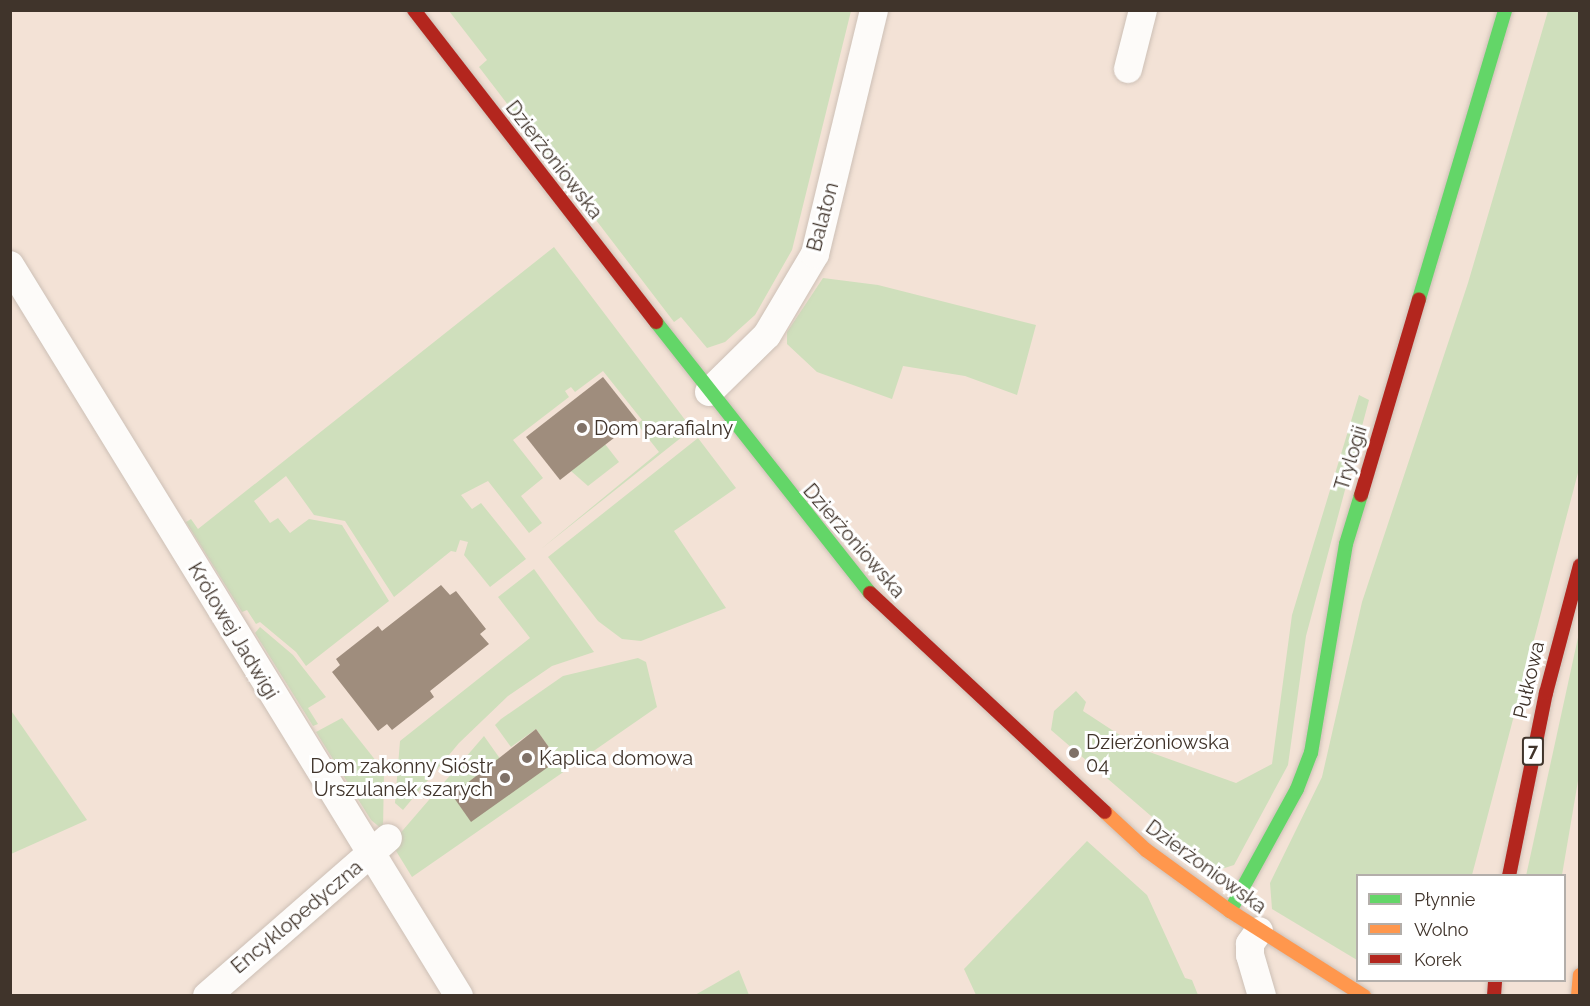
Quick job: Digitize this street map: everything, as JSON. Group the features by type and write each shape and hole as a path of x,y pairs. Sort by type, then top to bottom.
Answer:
{"main road":[{"name":"Dzierżoniowska","path":"414,10 709,392 871,594 1146,850 1259,931 1364,996"},
{"name":"Trylogii","path":"1230,911 1297,789 1311,753 1346,544 1505,10"},
{"name":"Pułkowa","path":"1509,874 1543,704 1580,565"},
{"path":"1578,996 1580,975"}],"street":[{"name":"Balaton","path":"709,392 767,335 815,254 874,10"},
{"path":"1128,69 1143,10"},
{"name":"Królowej Jadwigi","path":"10,265 369,855 459,996"},
{"name":"Encyklopedyczna","path":"207,996 369,855"},
{"path":"1259,931 1250,944 1250,955 1262,996"}],"green space":[{"path":"449,11 851,11 792,250 755,315 725,342 707,348 681,317 674,322 479,67 487,60"},
{"path":"1548,11 1579,11 1579,469 1472,874 1356,874 1356,959 1272,909 1270,883 1322,777 1362,602 1468,283"},
{"path":"554,247 692,429 541,549 659,452 637,424 642,420 603,371 575,392 571,387 565,391 569,397 513,440 543,478 521,496 542,523 529,533 488,481 461,495 472,509 481,503 526,559 490,587 464,555 468,542 460,540 456,552 451,551 394,597 345,521 314,515 286,476 254,501 270,523 278,518 290,533 309,519 342,525 389,601 306,666 296,652 260,622 256,624 247,610 242,612 186,522 191,519 198,529"},
{"path":"823,278 878,285 1036,325 1017,395 965,376 903,366 892,399 817,372 787,344 787,332"},
{"path":"1359,395 1369,400 1306,636 1288,765 1234,865 1215,871 1051,730 1054,711 1076,691 1086,702 1083,711 1141,749 1236,783 1272,764 1292,615"},
{"path":"698,438 736,488 674,531 726,608 641,641 622,639 598,621 548,557"},
{"path":"605,444 619,462 588,486 571,471"},
{"path":"534,569 594,652 552,666 508,696 459,743 403,810 395,803 400,741 530,638 498,597"},
{"path":"260,627 293,655 326,697 308,708 318,724 313,726 255,633"},
{"path":"1579,633 1579,775 1562,874 1526,874"},
{"path":"638,658 646,662 657,707 412,877 393,846 397,837 484,736 501,760 558,760 536,729 511,747 495,725 501,719 563,676"},
{"path":"10,709 87,820 11,854 10,854"},
{"path":"342,718 384,771 383,830 371,820 316,732"},
{"path":"1087,841 1147,895 1185,978 1192,980 1198,995 976,995 964,969"},
{"path":"739,970 749,995 695,995"}],"building":[{"name":"Dom parafialny","path":"603,377 637,420 560,480 526,437"},
{"path":"441,585 450,595 456,591 486,629 480,634 489,644 430,691 434,697 392,730 387,724 378,731 332,672 340,665 336,659 378,626 382,631"},
{"name":"Dom zakonny Sióstr Urszulanek szarych","path":"536,729 558,760 471,822 452,795"}],"traffic: fast":[{"path":"1419,299 1505,10"},
{"path":"656,322 870,593"},
{"path":"1230,911 1297,789 1311,753 1346,544 1361,495"}],"traffic: slow":[{"path":"1105,812 1146,850 1230,911 1364,996"},
{"path":"1578,996 1580,975"}],"traffic: jam":[{"path":"414,10 656,322"},
{"path":"1361,495 1419,299"},
{"path":"1509,874 1546,693 1580,565"},
{"path":"870,593 1105,812"},
{"path":"1494,996 1495,982"}],"place":[{"name":"Dom parafialny","path":"582,428"},
{"name":"Dzierżoniowska 04","path":"1074,753"},
{"name":"Kaplica domowa","path":"527,758"},
{"name":"Dom zakonny Sióstr Urszulanek szarych","path":"505,778"}]}
